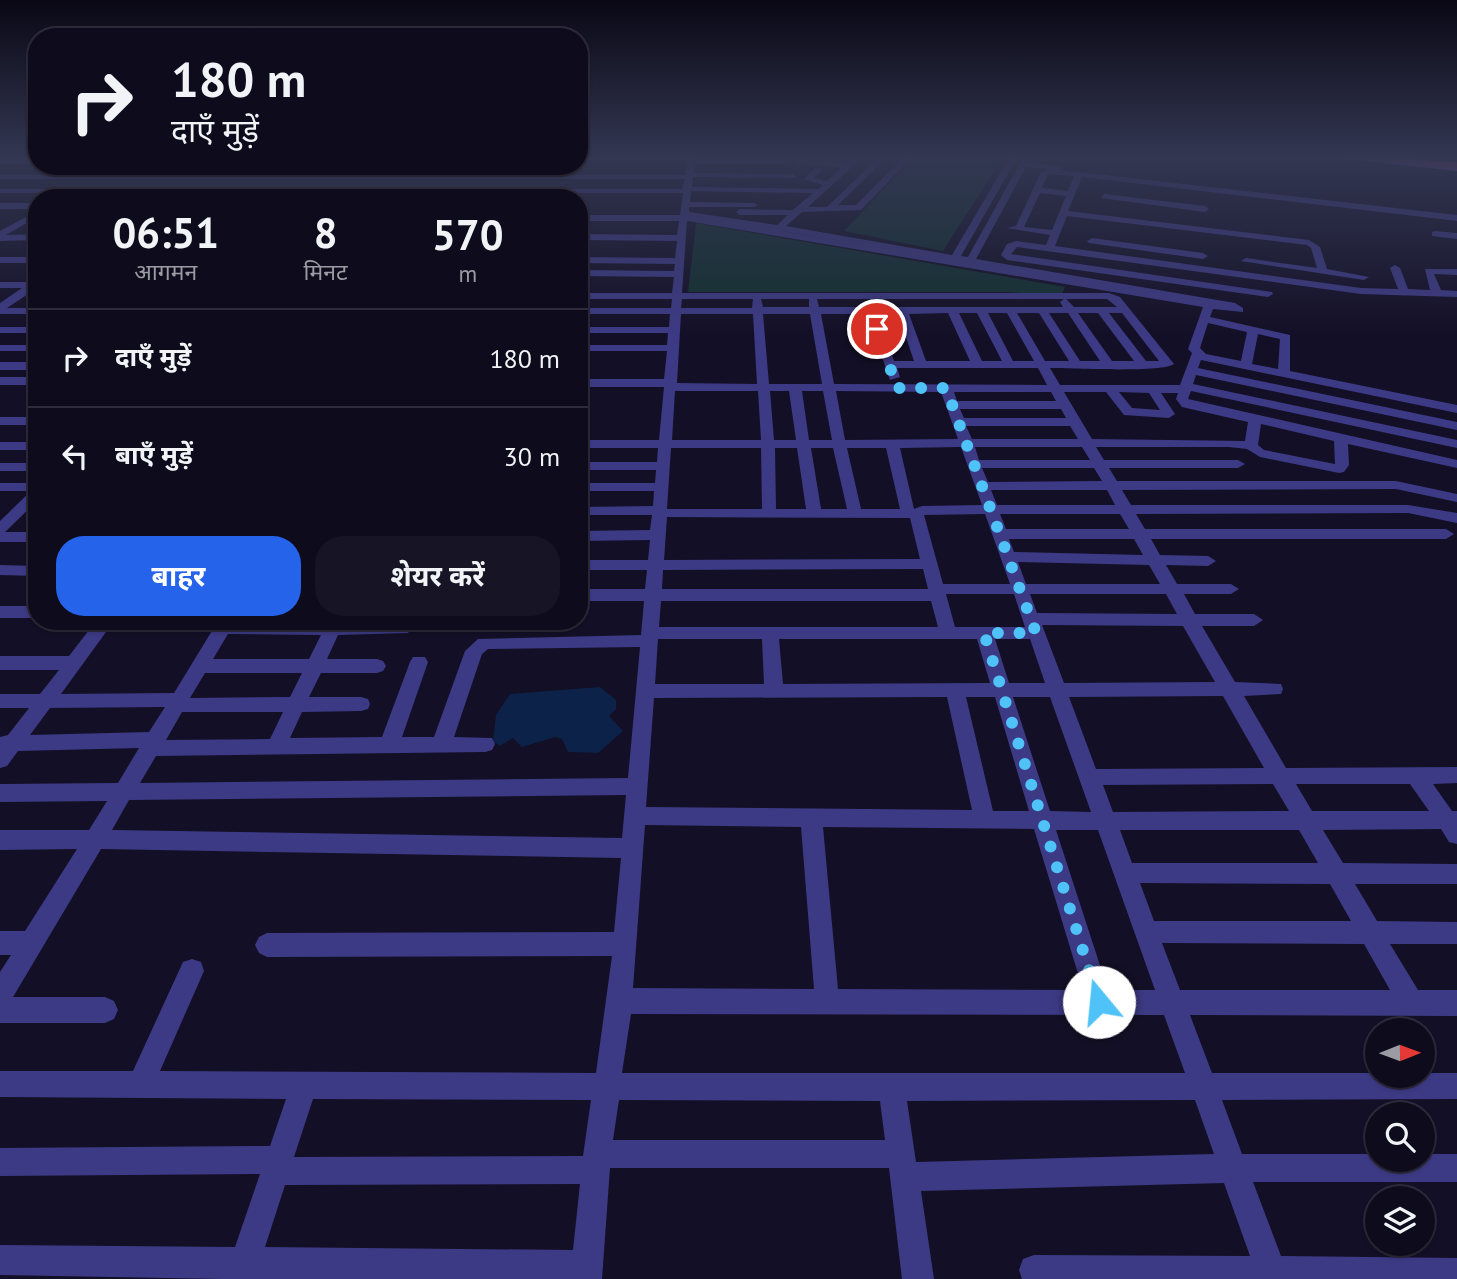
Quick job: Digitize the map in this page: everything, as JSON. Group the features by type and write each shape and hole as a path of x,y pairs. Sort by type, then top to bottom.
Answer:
{"street":[{"path":"661,216 684,222 757,296 765,388 769,514"},
{"path":"661,216 684,222 758,311 1125,310"},
{"path":"592,248 712,216"},
{"path":"588,236 722,216"},
{"path":"588,226 684,222 749,216"},
{"path":"777,230 793,216"},
{"path":"953,260 979,216"},
{"path":"969,263 995,216"},
{"path":"1019,229 1025,216"},
{"path":"1049,249 1062,216"},
{"path":"1097,216 1165,221"},
{"path":"1141,216 1204,231 1309,243 1315,247 1323,272"},
{"path":"1163,251 1166,216"},
{"path":"1203,285 1205,216"},
{"path":"1405,216 1407,221 1456,231"},
{"path":"1442,216 1457,216"},
{"path":"1445,216 1456,231"},
{"path":"0,226 28,217"},
{"path":"588,218 684,222 777,230 1113,291 1239,310 1231,305 1113,291 1061,296 757,296"},
{"path":"12,222 28,225"},
{"path":"0,236 12,222"},
{"path":"588,257 684,222"},
{"path":"588,269 684,222"},
{"path":"588,279 684,222"},
{"path":"588,290 684,222"},
{"path":"588,303 684,222"},
{"path":"588,321 684,222"},
{"path":"588,337 684,222"},
{"path":"0,1259 242,1270 587,1272 596,1162 620,1001 684,222"},
{"path":"1007,228 1057,229 1073,226"},
{"path":"1087,254 1096,229"},
{"path":"1435,234 1456,231"},
{"path":"0,236 28,237"},
{"path":"1092,241 1203,256"},
{"path":"1268,294 1006,256 1013,244 1368,292 1457,294"},
{"path":"0,248 24,248"},
{"path":"1246,248 1247,276"},
{"path":"1307,256 1319,257"},
{"path":"890,365 1144,366 1168,363 1115,298 1113,291 1122,259"},
{"path":"0,260 28,260"},
{"path":"1246,261 1323,272 1364,273 1368,292"},
{"path":"1395,268 1405,294"},
{"path":"1437,294 1428,271 1457,272"},
{"path":"0,285 28,284"},
{"path":"0,310 28,289"},
{"path":"0,297 28,296"},
{"path":"1061,296 1137,389"},
{"path":"812,297 855,514"},
{"path":"1209,306 1182,398 1186,404 1255,420 1339,469 1342,465 1341,438"},
{"path":"0,310 28,311"},
{"path":"871,310 897,388"},
{"path":"902,310 921,365"},
{"path":"952,310 978,365"},
{"path":"981,310 1010,366"},
{"path":"1010,310 1411,1003"},
{"path":"1042,310 1077,365"},
{"path":"1101,310 1144,366"},
{"path":"1204,319 1288,338 1284,374"},
{"path":"1246,366 1253,329"},
{"path":"0,330 28,330"},
{"path":"0,348 28,348"},
{"path":"1197,354 1457,409"},
{"path":"0,366 28,366"},
{"path":"1191,370 1457,426"},
{"path":"0,382 28,381"},
{"path":"588,383 897,388 952,405 1077,422"},
{"path":"795,388 814,514"},
{"path":"952,405 1062,397 1110,389 1186,388 1457,444"},
{"path":"1110,389 1128,412 1169,414 1153,389"},
{"path":"952,405 1273,1275"},
{"path":"1251,446 1255,420"},
{"path":"0,421 28,421"},
{"path":"970,454 1089,443 1229,443 1251,446 1260,453 1341,438 1457,464"},
{"path":"1182,443 1247,535"},
{"path":"588,444 892,444 970,454 1102,465 1238,464"},
{"path":"892,444 948,633"},
{"path":"0,446 28,446"},
{"path":"588,466 664,466"},
{"path":"0,467 28,467"},
{"path":"982,486 1396,485 1457,498"},
{"path":"0,487 28,487"},
{"path":"588,487 662,487"},
{"path":"0,529 28,502"},
{"path":"588,510 912,514 922,510 990,508 1408,509 1457,518"},
{"path":"0,512 28,512"},
{"path":"999,534 1446,534"},
{"path":"588,536 658,535"},
{"path":"0,537 28,537"},
{"path":"1008,557 1208,561"},
{"path":"588,565 929,564"},
{"path":"0,570 28,571"},
{"path":"588,595 937,592 1020,588 1231,589"},
{"path":"0,612 28,612"},
{"path":"442,743 474,651 484,643 770,633 984,633 1034,626 1254,620"},
{"path":"0,760 7,743 46,701 99,630"},
{"path":"0,995 222,630"},
{"path":"277,745 332,630"},
{"path":"770,633 774,691"},
{"path":"984,633 1099,1002"},
{"path":"390,743 419,662"},
{"path":"0,663 75,663"},
{"path":"199,666 377,666"},
{"path":"646,691 1274,689"},
{"path":"955,691 985,820"},
{"path":"0,701 361,704"},
{"path":"7,743 485,744"},
{"path":"1415,775 1454,825"},
{"path":"1090,777 1457,775"},
{"path":"0,793 638,786"},
{"path":"635,816 1307,821 1454,825"},
{"path":"811,818 827,1001"},
{"path":"0,840 96,839 631,848"},
{"path":"1124,873 1457,874"},
{"path":"1147,932 1457,933"},
{"path":"0,943 32,943"},
{"path":"267,945 625,944"},
{"path":"141,1083 192,971"},
{"path":"620,1001 1457,1003"},
{"path":"0,1010 105,1010"},
{"path":"0,1084 892,1088 1457,1086"},
{"path":"242,1270 304,1085"},
{"path":"892,1088 918,1279"},
{"path":"0,1162 277,1165 596,1162 1457,1168"},
{"path":"1034,1270 1273,1275 1457,1273"}],"green space":[{"path":"858,216 966,216 943,251 844,231"},
{"path":"696,223 1065,287 1061,296 1006,292 688,292"}],"water":[{"path":"600,687 616,700 616,709 609,716 623,731 598,753 568,752 562,739 555,737 522,747 513,738 500,746 493,741 496,715 510,694"}],"route":[{"path":"877,329 897,388 946,388 1036,633 984,633 1099,1002"}]}
